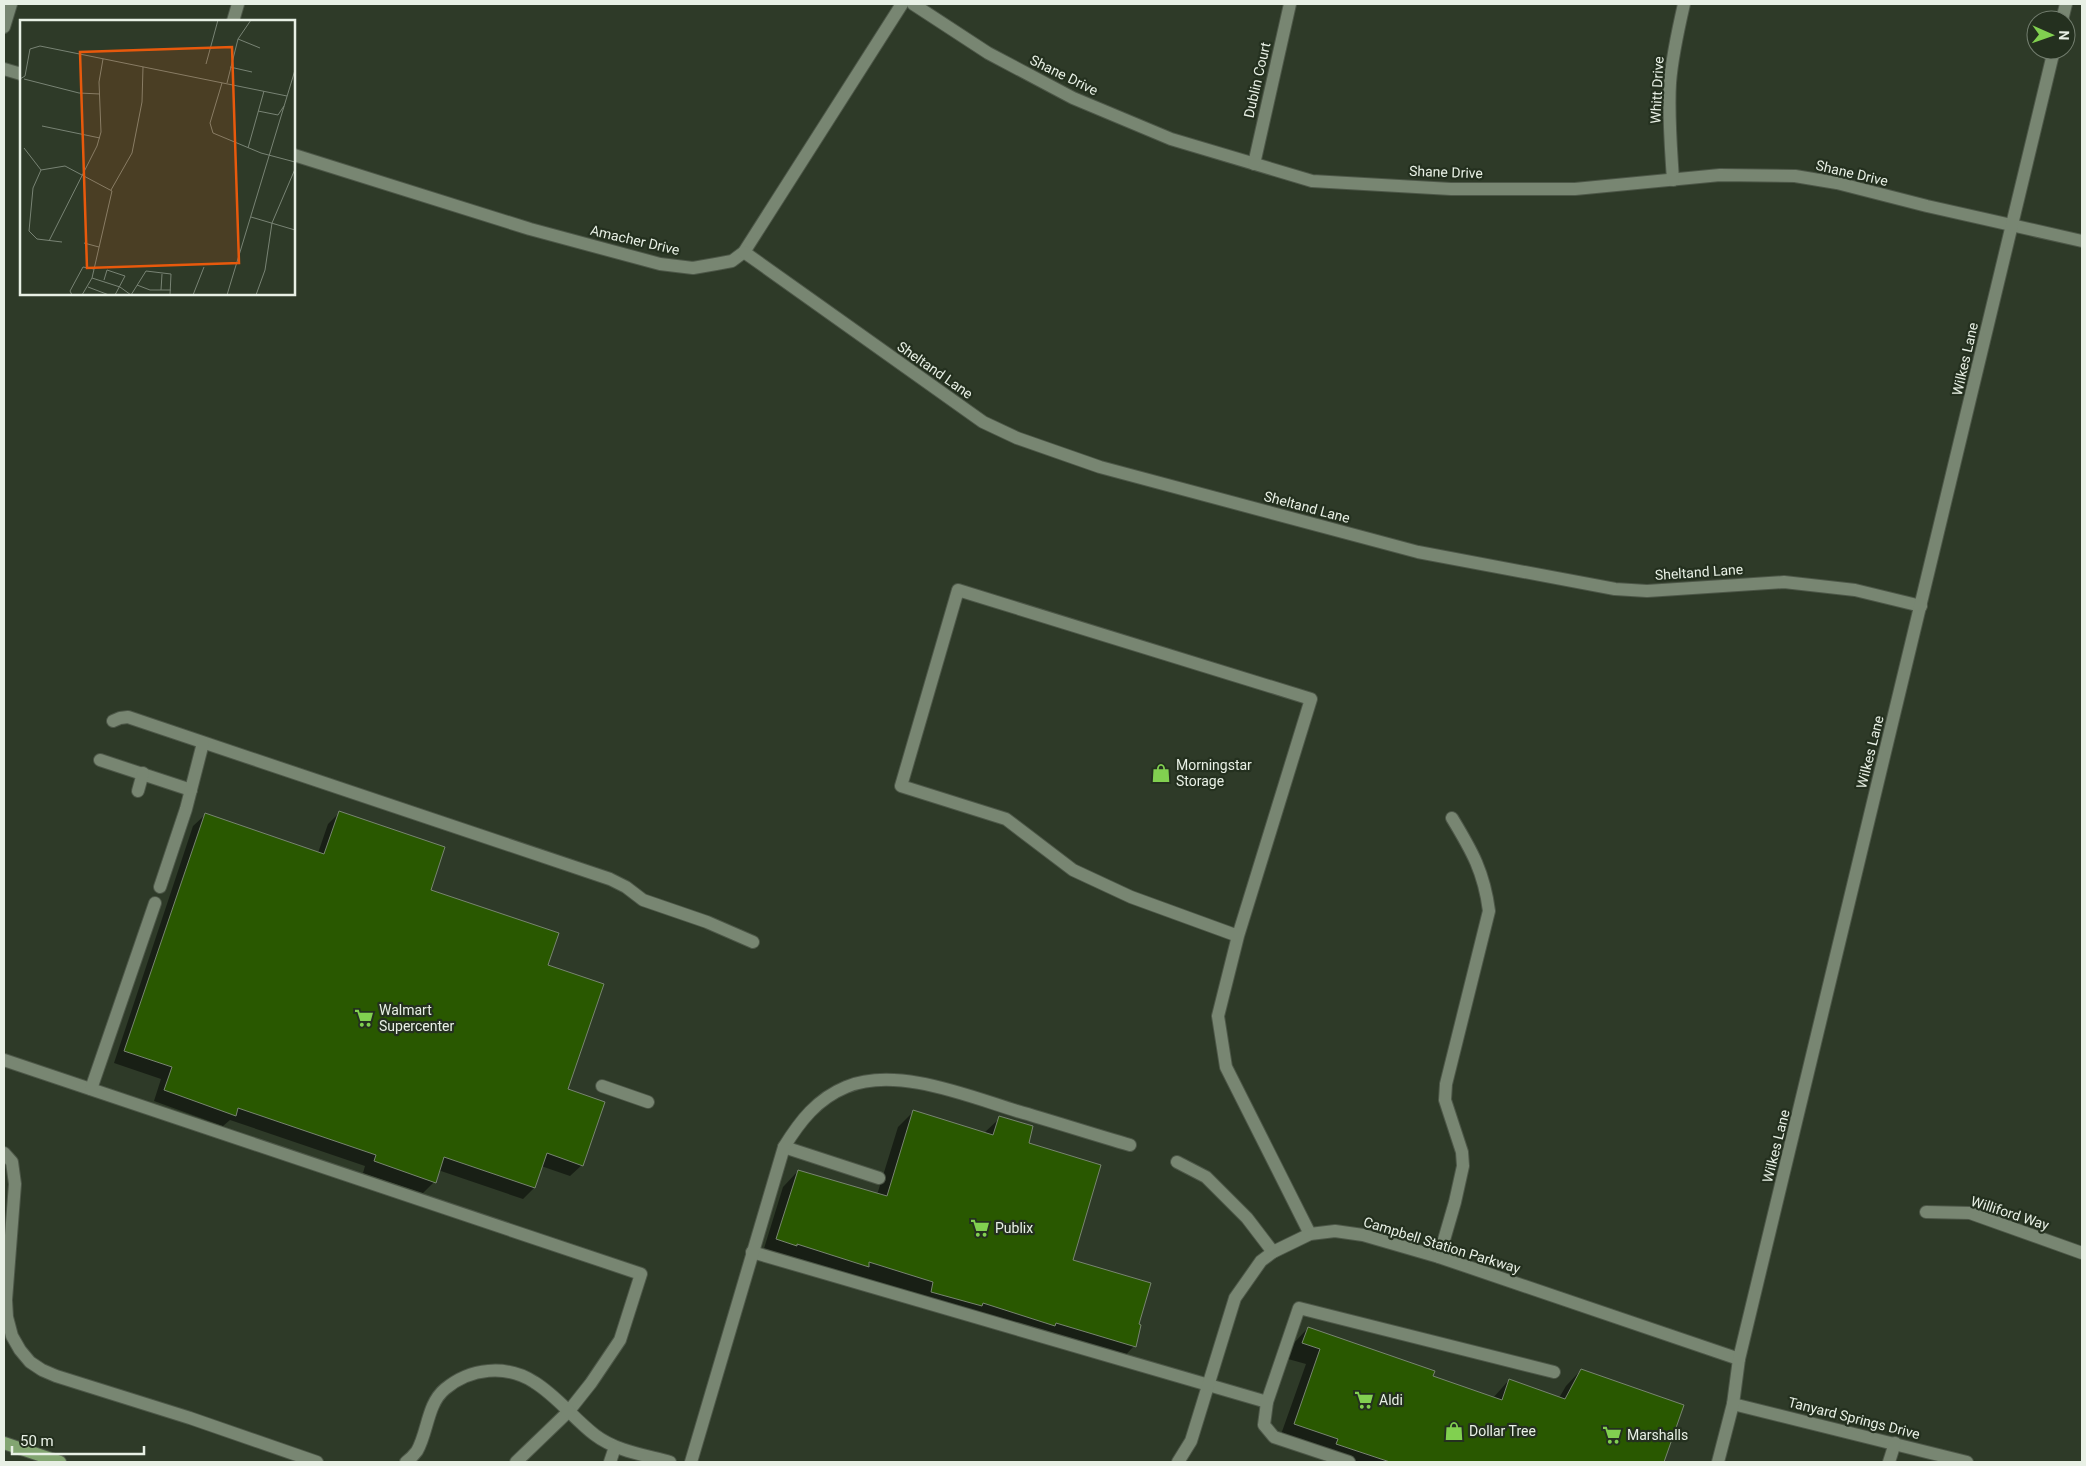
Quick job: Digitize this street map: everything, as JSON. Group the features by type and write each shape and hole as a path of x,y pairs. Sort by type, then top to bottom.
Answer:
{"main road":[{"path":"4,1443 60,1462"}],"street":[{"path":"4,27 11,4"},
{"path":"233,20 238,4"},
{"path":"744,252 902,4"},
{"name":"Shane Drive","path":"914,4 988,53 1073,98 1171,139 1312,181 1452,189 1575,189 1729,175 1795,176 1837,183 1927,206 2082,241"},
{"name":"Dublin Court","path":"1254,164 1290,4"},
{"name":"Whitt Drive","path":"1673,180 1670,84 1684,4"},
{"name":"Wilkes Lane","path":"1718,1462 1733,1404 1739,1359 1922,606 2052,60"},
{"path":"4,69 20,74"},
{"name":"Amacher Drive","path":"295,155 530,229 660,264 693,268 732,261 744,252"},
{"name":"Sheltand Lane","path":"744,252 983,422 1017,438 1100,467 1409,550 1583,584 1647,591 1784,582 1855,590 1922,606"},
{"path":"1238,936 1131,897 1073,870 1006,819 901,786 958,590 1310,699 1238,936 1218,1016 1226,1067 1310,1234"},
{"path":"113,721 128,717 610,880 626,887 643,900 707,922 753,942"},
{"path":"160,888 186,809 203,743"},
{"path":"100,760 191,790"},
{"path":"138,792 143,773"},
{"path":"1439,1257 1463,1166 1462,1152 1445,1100 1446,1084 1489,911 1486,884 1471,848 1452,818"},
{"path":"91,1089 154,903"},
{"path":"4,1060 641,1274 620,1340 591,1383 568,1412 516,1462"},
{"path":"691,1462 784,1147 812,1108 829,1096 847,1087 888,1080 933,1086 1130,1145"},
{"path":"602,1086 648,1102"},
{"path":"784,1147 879,1178"},
{"path":"4,1153 12,1162 15,1184 6,1300 7,1317 12,1336 30,1362 56,1376 190,1418 317,1462"},
{"path":"1177,1162 1206,1176 1247,1218 1273,1252"},
{"name":"Williford Way","path":"1926,1212 1970,1213 2082,1253"},
{"name":"Campbell Station Parkway","path":"1178,1462 1191,1441 1235,1298 1261,1261 1273,1252 1310,1234 1335,1231 1363,1235 1439,1257 1739,1359"},
{"path":"752,1252 1266,1402"},
{"path":"1349,1462 1274,1436 1264,1425 1266,1402 1299,1308 1554,1372"},
{"path":"406,1462 416,1452 428,1418 443,1391 455,1382 490,1370 506,1371 520,1375 535,1383 595,1435 615,1447 670,1462"},
{"name":"Tanyard Springs Drive","path":"1733,1404 1967,1462"},
{"path":"1889,1462 1895,1443"},
{"path":"610,1462 615,1447"}],"building":[{"name":"Walmart Supercenter","path":"339,811 445,847 431,890 559,933 548,965 604,984 568,1089 605,1102 583,1166 547,1153 535,1188 444,1157 436,1183 374,1161 376,1155 238,1108 236,1116 164,1090 172,1067 124,1051 205,813 324,854"},
{"name":"Publix","path":"913,1110 993,1135 999,1116 1033,1126 1029,1143 1101,1165 1073,1260 1151,1283 1139,1324 1141,1325 1136,1347 1056,1323 1055,1326 983,1303 982,1306 931,1292 933,1282 869,1262 869,1267 776,1239 798,1170 887,1196"},
{"path":"1308,1327 1435,1371 1433,1376 1502,1400 1509,1379 1565,1399 1581,1369 1684,1405 1664,1462 1390,1462 1336,1444 1338,1439 1294,1424 1320,1349 1302,1343"}],"place":[{"name":"Morningstar Storage","path":"1161,773"},
{"name":"Walmart Supercenter","path":"364,1018"},
{"name":"Publix","path":"980,1228"},
{"name":"Aldi","path":"1364,1400"},
{"name":"Dollar Tree","path":"1454,1431"},
{"name":"Marshalls","path":"1612,1435"}]}
